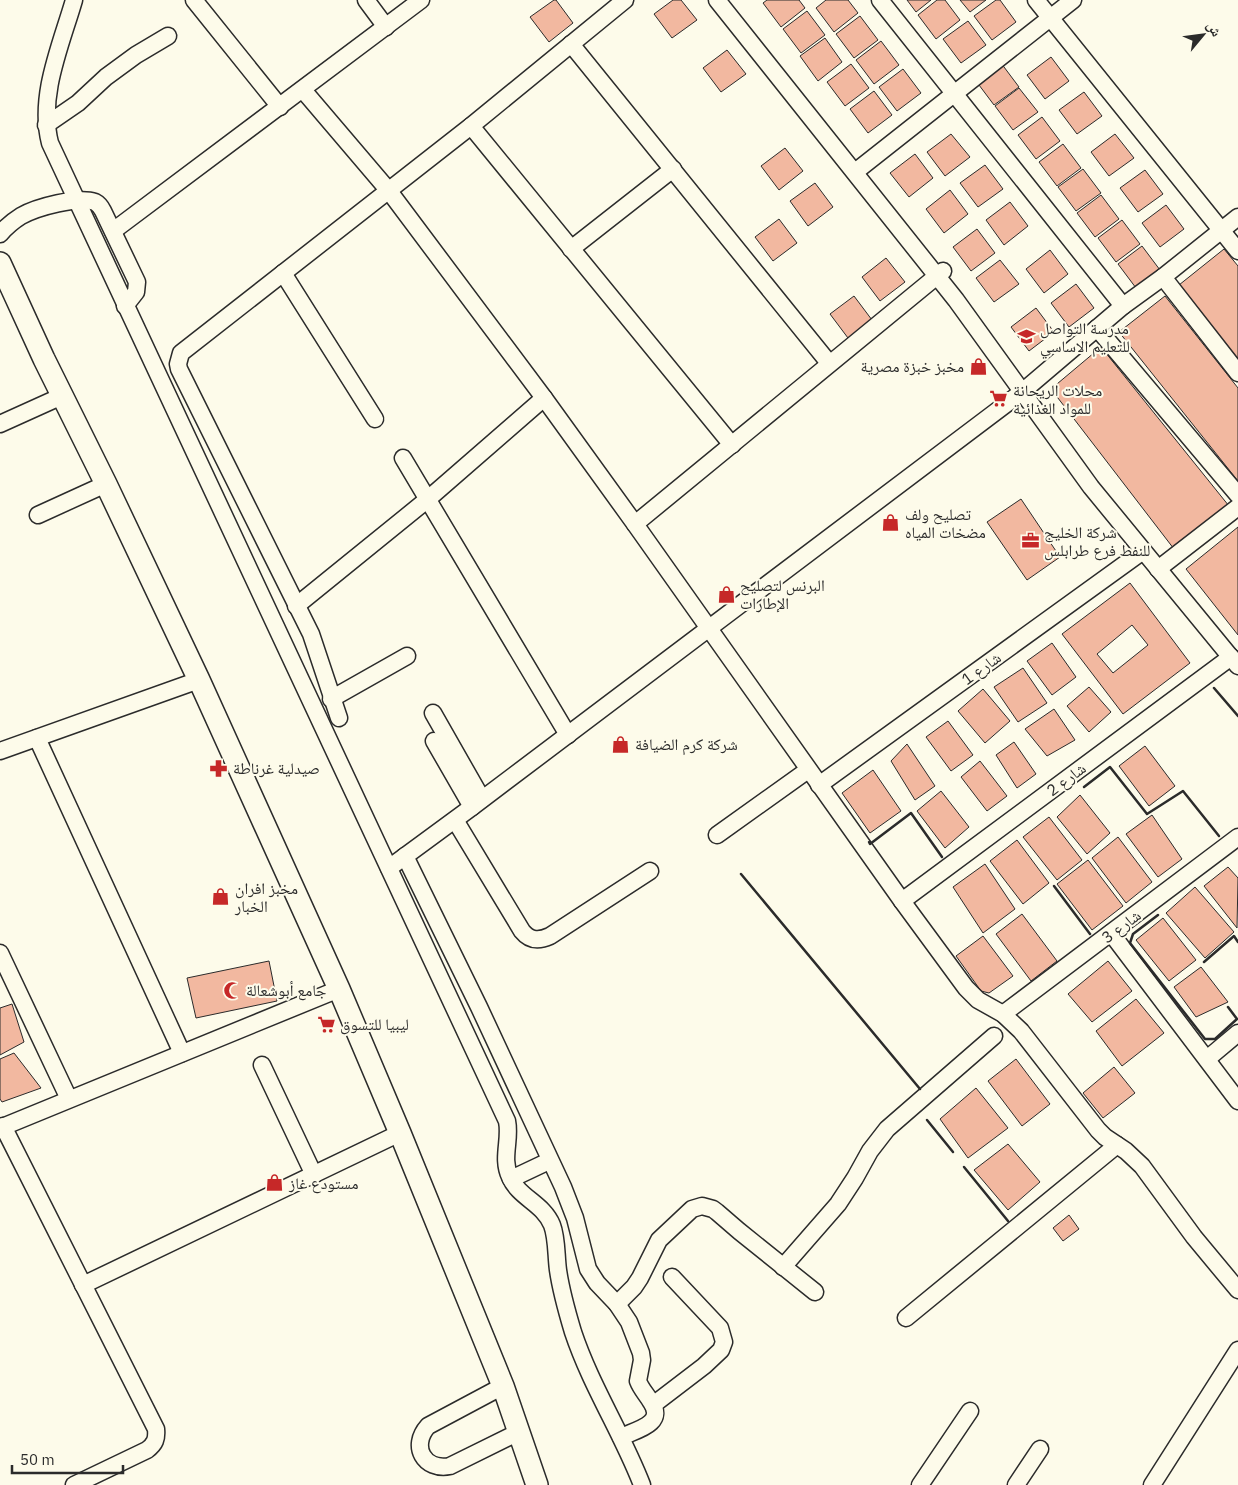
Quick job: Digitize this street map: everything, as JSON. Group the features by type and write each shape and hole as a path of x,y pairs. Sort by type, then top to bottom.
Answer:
{"main road":[{"path":"0,263 198,680 338,989 400,1133 503,1386 537,1485"}],"street":[{"path":"74,0 52,76 46,107 46,126 53,152 507,1121 509,1129 506,1162 510,1179 522,1193 546,1213 552,1226 558,1272 573,1330 590,1376 621,1437 642,1485"},
{"path":"194,0 280,107"},
{"path":"366,0 386,27"},
{"path":"113,231 421,0"},
{"path":"339,718 331,699 317,650 179,369 178,364 181,353 471,126 625,0"},
{"path":"717,0 859,169"},
{"path":"727,0 940,273 1025,389 1236,658"},
{"path":"880,0 1123,306"},
{"path":"1036,0 1238,251"},
{"path":"859,169 1073,0"},
{"path":"46,126 78,103 136,55 168,36"},
{"path":"572,44 829,363"},
{"path":"303,90 389,191 544,398 902,902 972,994 986,1005 1003,1014 1021,1031 1098,1130 1142,1166 1194,1237 1238,1290"},
{"path":"471,126 732,445"},
{"path":"571,249 673,169"},
{"path":"0,234 12,222 31,211 76,201 97,204 103,211 137,282 136,292 125,306"},
{"path":"389,868 1025,389 1123,306 1163,277 1238,217"},
{"path":"283,272 375,419"},
{"path":"635,524 940,273"},
{"path":"1163,277 1238,372"},
{"path":"1096,328 1238,495"},
{"path":"1025,389 1086,480 1143,551 1162,566"},
{"path":"0,424 62,396"},
{"path":"296,606 428,499 544,398"},
{"path":"403,458 568,734"},
{"path":"38,515 106,484"},
{"path":"1162,566 1238,507"},
{"name":"شارع 1","path":"819,785 1143,551"},
{"path":"293,663 317,650"},
{"path":"331,699 407,656"},
{"name":"شارع 2","path":"902,902 1236,658"},
{"path":"0,751 198,680"},
{"path":"433,713 477,803"},
{"path":"37,738 182,1053"},
{"path":"434,740 477,803"},
{"path":"717,835 808,770"},
{"path":"455,820 522,931 534,940 550,936 650,871"},
{"name":"شارع 3","path":"1003,1014 1238,837"},
{"path":"405,856 480,1007 569,1202 588,1268 597,1283 618,1304 629,1322 639,1346 642,1360 638,1381 656,1412 652,1422 621,1437"},
{"path":"1111,933 1238,1101"},
{"path":"0,953 69,1099"},
{"path":"74,1485 147,1450 154,1445 157,1438 156,1430 2,1127 338,989"},
{"path":"1207,1059 1238,1033"},
{"path":"783,1267 838,1204 870,1151 887,1129 994,1036"},
{"path":"262,1065 314,1175"},
{"path":"83,1285 400,1133"},
{"path":"906,1318 1117,1144"},
{"path":"510,1179 549,1161"},
{"path":"618,1304 637,1282 659,1240 688,1213 702,1206 713,1209 814,1292"},
{"path":"653,1405 704,1366 721,1350 724,1342 720,1328 672,1277"},
{"path":"1156,1484 1234,1367 1238,1350"},
{"path":"503,1386 428,1426 421,1438 421,1452 430,1463 443,1467 450,1466 520,1432"},
{"path":"920,1485 970,1411"},
{"path":"1016,1485 1040,1449"}],"building":[{"path":"556,0 573,23 549,42 530,17"},
{"path":"673,0 681,0 697,20 672,38 654,14"},
{"path":"767,0 799,0 805,8 781,27 763,3"},
{"path":"826,0 848,0 858,13 834,32 816,8"},
{"path":"907,0 931,0 916,12"},
{"path":"937,0 945,0 960,20 936,39 918,15"},
{"path":"960,0 986,0 970,12"},
{"path":"996,0 1000,0 1016,22 992,40 974,16"},
{"path":"807,11 825,35 801,53 783,29"},
{"path":"860,16 878,40 854,58 836,34"},
{"path":"968,21 986,45 961,63 943,39"},
{"path":"825,38 842,62 818,81 800,56"},
{"path":"881,41 899,65 874,84 856,60"},
{"path":"727,50 746,74 721,92 703,68"},
{"path":"1051,57 1069,81 1045,99 1027,75"},
{"path":"1001,63 1019,87 994,105 976,81"},
{"path":"851,64 869,88 845,106 827,82"},
{"path":"903,69 921,93 897,111 879,87"},
{"path":"1019,88 1038,112 1013,130 995,106"},
{"path":"874,91 892,115 868,133 850,109"},
{"path":"1084,92 1102,116 1077,134 1059,110"},
{"path":"1042,117 1060,141 1036,159 1018,135"},
{"path":"951,134 970,157 945,176 927,152"},
{"path":"1115,134 1134,158 1109,176 1091,152"},
{"path":"1063,144 1081,168 1057,186 1039,162"},
{"path":"785,148 803,171 779,190 761,166"},
{"path":"915,154 933,178 909,197 890,173"},
{"path":"985,165 1003,189 978,207 960,183"},
{"path":"1083,169 1101,193 1076,211 1058,187"},
{"path":"1145,170 1163,194 1138,212 1120,188"},
{"path":"815,183 833,207 808,226 790,201"},
{"path":"950,190 968,214 944,233 926,209"},
{"path":"1101,195 1119,219 1095,237 1077,213"},
{"path":"1010,202 1028,226 1004,245 986,220"},
{"path":"1166,205 1184,229 1160,247 1142,223"},
{"path":"779,219 797,243 773,261 755,237"},
{"path":"1122,220 1140,244 1116,262 1098,238"},
{"path":"977,229 995,253 971,271 953,247"},
{"path":"1142,246 1160,270 1136,288 1118,264"},
{"path":"1224,249 1238,266 1238,359 1179,285"},
{"path":"1050,250 1068,274 1044,293 1026,269"},
{"path":"886,258 905,282 880,301 862,277"},
{"path":"1000,260 1019,284 994,302 976,278"},
{"path":"1076,284 1094,308 1069,327 1051,303"},
{"path":"854,296 872,320 848,338 830,314"},
{"path":"1165,296 1238,388 1238,481 1119,332"},
{"path":"1036,308 1054,332 1029,351 1011,327"},
{"path":"1101,347 1229,506 1174,549 1051,389"},
{"path":"1021,499 1060,557 1027,580 987,522"},
{"path":"1238,527 1238,635 1186,569"},
{"path":"1130,583 1190,663 1123,714 1062,634","holes":["1132,625 1148,645 1113,673 1097,654"]},
{"path":"1052,643 1076,677 1052,695 1027,661"},
{"path":"1023,668 1047,703 1018,722 994,687"},
{"path":"1089,687 1111,712 1089,732 1067,706"},
{"path":"983,689 1010,721 985,743 958,711"},
{"path":"1054,709 1075,740 1047,756 1025,729"},
{"path":"948,721 973,755 951,771 926,737"},
{"path":"1014,742 1036,774 1017,788 996,755"},
{"path":"907,744 935,786 915,800 891,761"},
{"path":"1145,746 1175,786 1149,806 1119,766"},
{"path":"980,761 1007,796 987,811 961,777"},
{"path":"873,770 901,811 870,833 842,793"},
{"path":"941,791 969,827 945,848 917,811"},
{"path":"1080,795 1110,833 1087,854 1057,817"},
{"path":"1152,815 1182,859 1158,877 1126,834"},
{"path":"1049,817 1082,860 1057,880 1023,837"},
{"path":"1118,837 1152,882 1126,903 1092,858"},
{"path":"1017,840 1049,883 1023,904 990,861"},
{"path":"1088,860 1123,906 1092,930 1057,884"},
{"path":"985,864 1015,909 983,933 953,887"},
{"path":"1228,867 1238,878 1237,928 1204,886"},
{"path":"1195,887 1234,932 1205,958 1166,913"},
{"path":"1022,914 1057,961 1031,981 996,934"},
{"path":"1163,918 1196,960 1169,981 1136,940"},
{"path":"983,936 1013,976 989,993 981,991 956,956"},
{"name":"جامع أبوشعالة","path":"269,961 277,1001 196,1018 187,978"},
{"path":"1108,961 1132,991 1092,1022 1068,994"},
{"path":"1201,967 1228,1002 1196,1017 1174,987"},
{"path":"1136,999 1164,1033 1122,1066 1096,1031"},
{"path":"12,1004 24,1042 0,1055 0,1008"},
{"path":"14,1053 41,1088 2,1102 0,1099 0,1059"},
{"path":"1016,1059 1050,1104 1022,1126 988,1081"},
{"path":"1114,1067 1135,1093 1103,1118 1083,1093"},
{"path":"976,1088 1008,1128 968,1158 940,1119"},
{"path":"1008,1144 1040,1182 1008,1210 974,1170"},
{"path":"1069,1215 1079,1229 1063,1241 1053,1228"}],"wall":[{"path":"1214,688 1238,716"},
{"path":"1084,787 1110,767 1147,814 1183,791 1219,836"},
{"path":"869,842 870,844 911,813 942,857"},
{"path":"741,874 920,1089"},
{"path":"1054,886 1090,934"},
{"path":"1158,915 1133,934 1130,943 1205,1039 1215,1039 1237,1019 1228,1007"},
{"path":"1204,962 1234,936 1238,942"},
{"path":"927,1120 953,1152"},
{"path":"964,1167 1008,1221"}],"place":[{"name":"مدرسة التواصل للتعليم الاساسي","path":"1026,337"},
{"name":"مخبز خبزة مصرية","path":"978,366"},
{"name":"محلات الريحانة للمواد الغذائية","path":"999,399"},
{"name":"تصليح ولف مضخات المياه","path":"891,523"},
{"name":"شركة الخليج للنفط فرع طرابلس","path":"1030,541"},
{"name":"البرنس لتصليح الإطارات","path":"726,594"},
{"name":"شركة كرم الضيافة","path":"621,744"},
{"name":"صيدلية غرناطة","path":"219,768"},
{"name":"مخبز افران الخبار","path":"221,897"},
{"name":"جامع أبوشعالة","path":"232,990"},
{"name":"ليبيا للتسوق","path":"326,1024"},
{"name":"مستودع غاز","path":"275,1183"}]}
